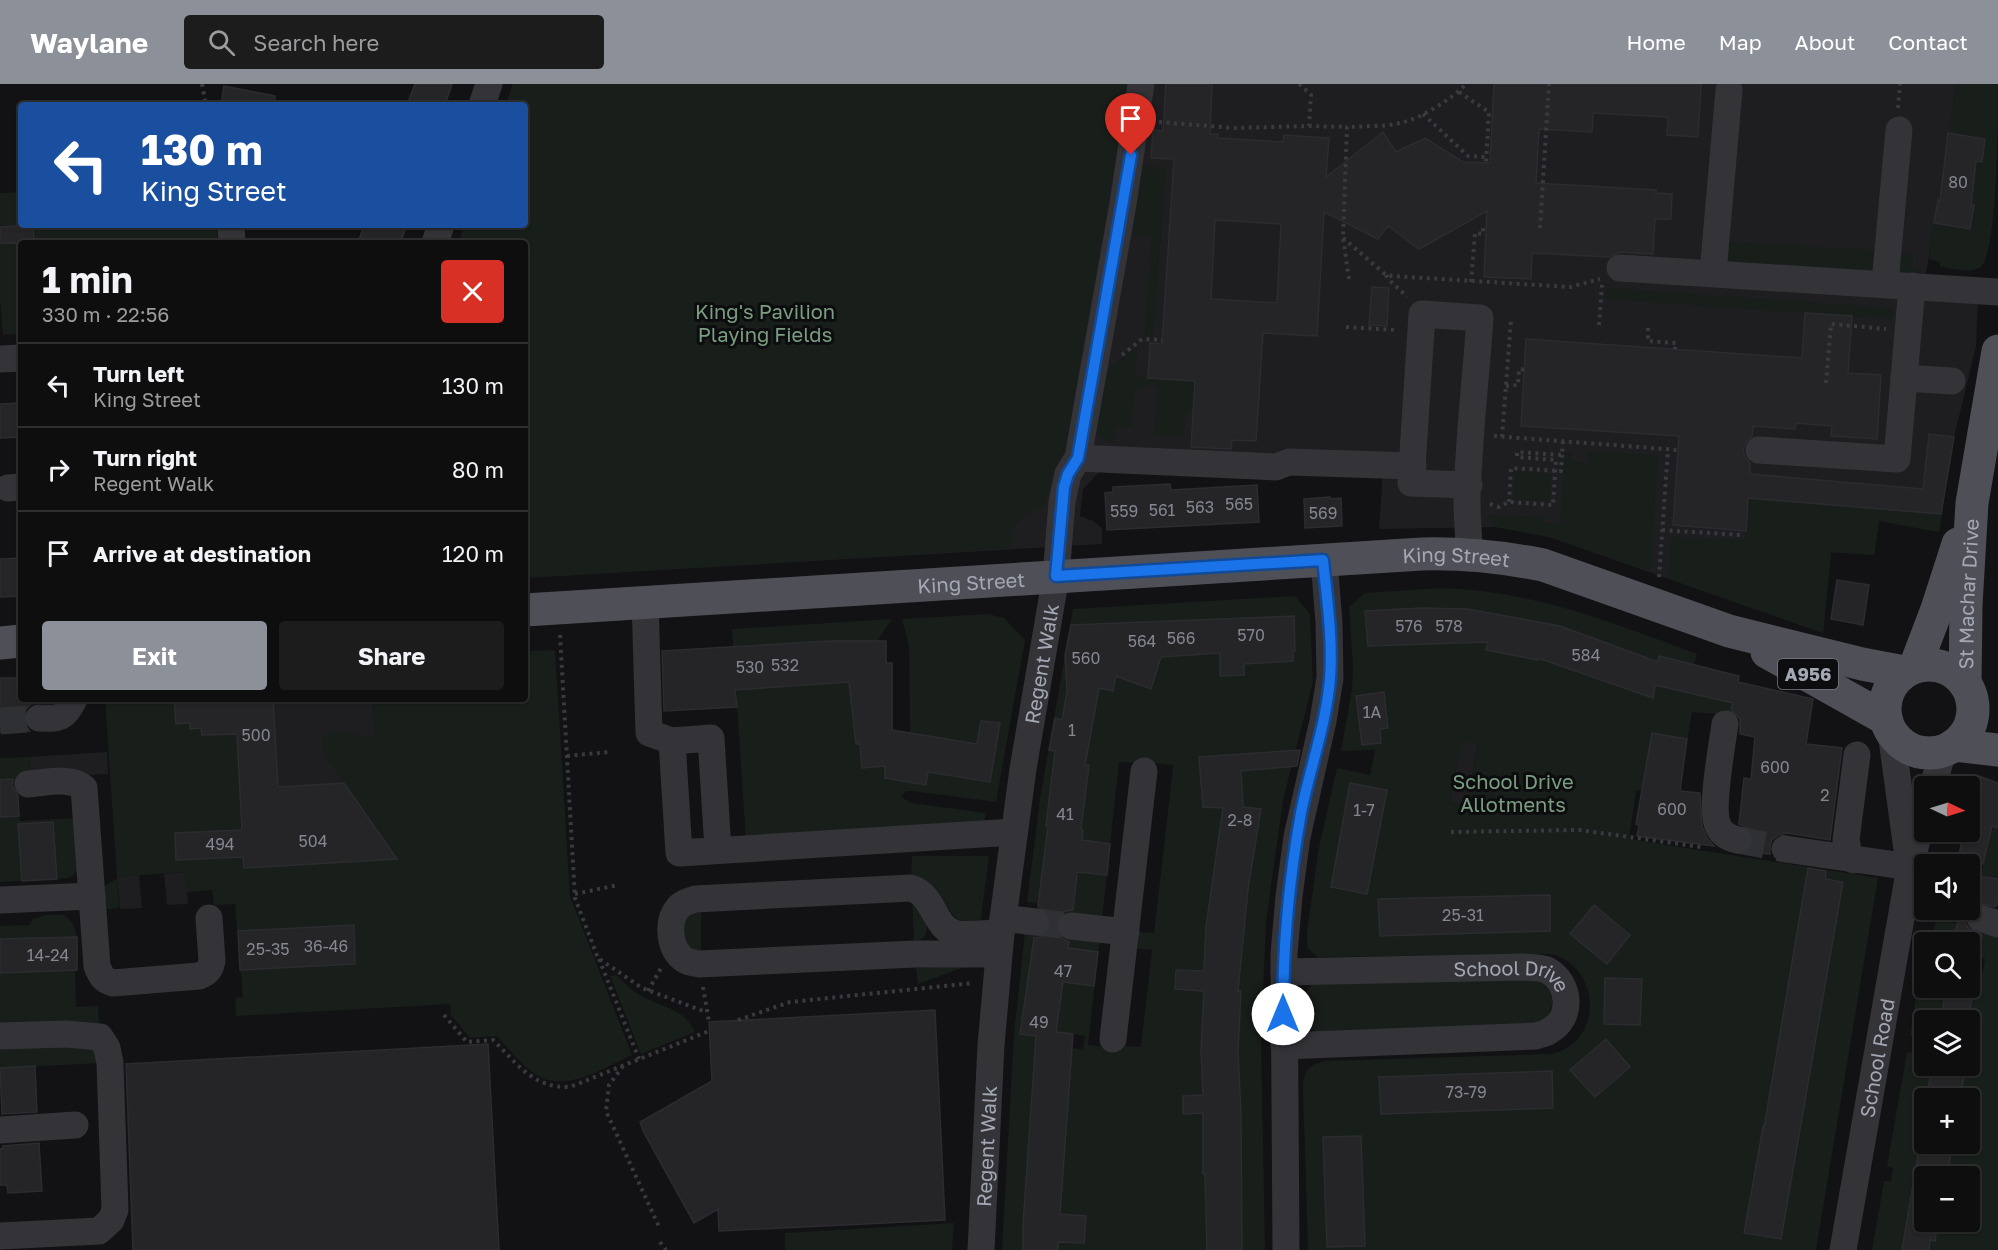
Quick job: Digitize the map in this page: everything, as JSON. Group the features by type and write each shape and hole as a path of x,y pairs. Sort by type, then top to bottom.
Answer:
{"main road":[{"name":"St Machar Drive","path":"1977,694 1966,605 1972,503 1997,361"},
{"name":"St Machar Drive","path":"1909,670 1937,609 1972,503"},
{"name":"King Street","path":"528,610 1056,576 1469,553 1512,558 1543,565 1729,631 1862,664 1909,670"},
{"name":"King Street","path":"1729,631 1888,725"},
{"path":"0,643 18,641"},
{"name":"A956","path":"1909,670 1929,664 1943,667 1956,674 1977,694"},
{"path":"1888,725 1885,706 1887,693 1894,681 1909,670"},
{"path":"1948,748 1964,735 1971,722 1977,694"},
{"name":"A956","path":"1888,725 1905,746 1914,751 1934,753 1948,748 1998,750"}],"street":[{"path":"483,102 489,84"},
{"name":"Regent Walk","path":"981,1250 988,1086 996,981 1014,832 1056,576 1064,487 1068,474 1078,458 1141,84"},
{"path":"1713,273 1729,90"},
{"path":"1885,283 1899,130"},
{"path":"1611,277 1713,273 1998,292"},
{"path":"1759,450 1897,459 1912,286"},
{"path":"1469,485 1411,483 1422,314 1480,318 1469,485 1469,553"},
{"path":"0,359 18,358"},
{"path":"1904,378 1952,381"},
{"path":"1078,458 1276,467 1289,462 1413,466"},
{"path":"1286,1250 1284,972 1288,896 1297,837 1323,721 1330,678 1329,623 1323,560"},
{"path":"645,602 648,732 672,741 711,738 718,850"},
{"path":"39,718 58,718 68,711 72,702"},
{"path":"1725,724 1715,816 1721,831 1735,840"},
{"name":"School Road","path":"1888,725 1910,867"},
{"path":"672,741 679,853 1014,832"},
{"path":"1937,776 1948,748"},
{"path":"1854,860 1849,855 1846,840 1857,754"},
{"path":"1113,1039 1144,771"},
{"path":"28,784 71,781 84,788 97,966 100,975 106,981 199,976 206,973 212,961 209,918"},
{"name":"School Road","path":"1843,1250 1902,909 1916,842"},
{"path":"1785,849 1910,867"},
{"path":"1001,935 958,934 948,931 938,919 931,903 920,891 911,888 695,899 680,905 676,910 673,915 671,932 674,947 680,957 699,964 916,954 1001,935 1036,922"},
{"path":"0,900 92,896"},
{"path":"1071,926 1126,932"},
{"name":"School Drive","path":"1284,972 1524,967 1545,969 1561,981 1567,1000 1562,1018 1551,1031 1536,1036 1284,1046"},
{"path":"0,1036 58,1034 100,1037 107,1048 110,1063 115,1210 111,1220 99,1231 0,1236"},
{"path":"0,1130 75,1125"}],"path":[{"path":"202,84 205,102"},
{"path":"1299,84 1311,95 1309,126"},
{"path":"1136,120 1234,128 1347,127 1401,123 1423,114 1459,92 1466,84"},
{"path":"1540,228 1549,84"},
{"path":"1459,92 1489,112 1486,163"},
{"path":"1423,114 1468,156 1486,157"},
{"path":"1347,127 1342,238 1349,279"},
{"path":"1471,282 1475,233 1483,234 1484,225"},
{"path":"1342,238 1397,286"},
{"path":"1385,274 1471,282 1570,287 1611,277 1599,325"},
{"path":"1502,437 1511,320"},
{"path":"1826,383 1831,324 1908,330"},
{"path":"1346,327 1420,332"},
{"path":"1648,328 1647,340 1676,343 1675,349"},
{"path":"1092,377 1142,339 1162,340"},
{"path":"1506,386 1518,385 1519,369 1525,370"},
{"path":"1496,436 1678,450"},
{"path":"1509,502 1510,468 1561,471 1563,441"},
{"path":"1660,570 1668,449"},
{"path":"1468,514 1482,514 1483,509 1490,504 1499,507 1509,502 1553,505 1556,460 1517,457 1517,452 1562,455"},
{"path":"1662,530 1741,535"},
{"path":"558,608 575,894 639,1059"},
{"path":"567,756 609,752"},
{"path":"1451,832 1579,830 1703,847 1735,840"},
{"path":"575,894 618,885"},
{"path":"1902,909 1981,920"},
{"path":"598,958 648,991 706,1012"},
{"path":"699,964 709,1022"},
{"path":"738,1020 790,1002 996,981"},
{"path":"444,1015 467,1042 493,1040 532,1078 540,1083 560,1087 570,1087 709,1031"},
{"path":"623,1065 609,1085 606,1111 660,1229"},
{"path":"660,1242 666,1250"}],"shaded area":[{"path":"513,84 1956,84 1940,201 1938,201 1926,274 1978,299 1976,346 1954,437 1939,532 1879,521 1874,555 1831,552 1823,633 1549,537 1500,527 1379,529 1383,471 1104,467 1083,489 1080,516 1093,521 1102,528 1102,544 528,578 528,240 460,240 464,228 528,228 528,102 507,102"},
{"path":"214,702 373,702 377,781 397,859 238,868"},
{"path":"1461,740 1478,743 1467,806 1450,803"},
{"path":"107,752 108,774 31,778 29,757"},
{"path":"186,872 188,904 167,905 164,874"},
{"path":"139,875 142,908 120,909 117,877"}],"green space":[{"name":"King's Pavilion Playing Fields","path":"513,84 1126,84 1128,86 1065,449 1052,472 1045,505 1025,515 1010,531 1012,548 528,578 528,240 460,240 464,228 528,228 528,102 507,102"},
{"path":"1956,84 1998,84 1996,181 1991,236 1987,256 1981,267 1972,270 1940,267 1940,262 1929,259 1934,223 1970,228 1974,205 1963,204 1970,160 1982,162 1985,139 1948,133"},
{"path":"1142,165 1166,168 1153,338 1145,338 1151,237 1132,235"},
{"path":"18,192 18,228 217,228 218,240 18,240 18,334 3,335 0,299 0,193"},
{"path":"1726,242 1876,250 1877,271 1729,264 1722,252"},
{"path":"1896,253 1913,254 1912,268 1924,270 1924,276 1903,272"},
{"path":"1607,288 1892,308 1892,319 1606,299"},
{"path":"1138,346 1136,371 1138,376 1204,382 1207,412 1191,411 1186,414 1184,436 1154,434 1158,387 1147,384 1135,390 1131,427 1115,426 1114,443 1107,442 1096,431 1106,370"},
{"path":"1565,452 1572,452 1571,461 1588,463 1589,452 1658,455 1650,571 1549,537 1494,527 1490,522 1489,515 1543,517 1543,523 1561,524"},
{"path":"1516,472 1551,474 1549,501 1514,499"},
{"path":"1748,498 1941,514 1939,532 1879,521 1874,555 1831,552 1823,633 1669,579 1671,537 1745,540"},
{"name":"School Drive Allotments","path":"1441,588 1508,595 1572,610 1697,654 1694,665 1704,668 1698,695 1733,703 1730,715 1692,712 1683,767 1675,796 1636,790 1629,839 1878,878 1816,1250 1308,1250 1303,1089 1305,1074 1311,1067 1325,1061 1552,1054 1569,1047 1581,1035 1588,1021 1590,1005 1587,989 1580,974 1568,962 1552,954 1318,957 1307,947 1319,847 1337,768 1370,775 1375,750 1341,751 1352,689 1353,666 1349,607 1365,593","holes":["1461,741 1478,744 1467,806 1450,803"]},
{"path":"1295,596 1310,614 1313,682 1283,800 1266,923 1261,1037 1265,1250 1002,1250 1014,1034 1025,932 1100,939 1088,1045 1123,1049 1124,1046 1141,1047 1152,950 1135,948 1136,932 1154,933 1173,768 1173,765 1137,761 1136,763 1119,762 1102,919 1037,912 1038,903 1027,902 1040,799 1073,609","holes":["1068,1033 1085,1036 1083,1050 1066,1047"]},
{"path":"988,614 1004,618 1025,640 996,802 912,791 906,791 901,797 911,803 986,813 984,824 746,841 732,629 892,619 877,641 853,642 847,664 856,743 860,744 862,768 885,766 886,778 925,785 928,772 990,782 1000,723 981,721 977,744 910,733 909,645 902,619"},
{"path":"555,650 570,896 632,1055 583,1077 570,1081 557,1081 544,1079 532,1072 497,1036 470,1038 451,1015 450,1004 236,1016 235,998 243,997 235,904 214,905 212,890 187,892 185,872 117,877 105,702 235,702 244,868 396,859 323,753 322,738 333,732 347,732 375,738 373,702 528,702 528,651"},
{"path":"29,757 31,778 17,779 20,821 76,818 78,869 73,876 68,878 0,882 0,758"},
{"path":"1998,808 1998,879 1980,877"},
{"path":"912,856 989,856 981,919 972,923 964,923 952,913 931,884 923,880 911,879"},
{"path":"117,879 119,908 101,910 101,888"},
{"path":"912,897 927,918 926,934 921,940 914,941"},
{"path":"701,908 701,953 691,949 685,943 683,923 688,915"},
{"path":"46,915 64,915 74,926 78,948 77,970 75,971 76,1007 98,1006 99,1023 0,1028 0,926 29,925 33,919"},
{"path":"1936,920 1982,928 1998,934 1998,1250 1929,1250 1930,1240 1935,1240 1936,1232 1980,1232 1980,1166 1949,1166 1951,1154 1980,1154 1980,1088 1957,1086 1958,1076 1980,1076 1980,1010 1970,1010 1972,998 1980,998 1980,983 1985,959 1980,957 1980,932 1927,932 1927,929 1934,930"},
{"path":"970,965 918,984 916,968"},
{"path":"616,975 638,994 684,1017 695,1032 641,1054 610,976"},
{"path":"1536,977 1547,988 1552,998 1551,1009 1544,1023 1318,1034 1307,1024 1302,1011 1304,998 1311,985"},
{"path":"1916,998 1944,998 1943,1010 1914,1010"},
{"path":"1914,1010 1914,1037 1910,1036"},
{"path":"0,1045 101,1048 102,1063 0,1068"},
{"path":"1907,1052 1914,1053 1914,1076 1931,1076 1929,1088 1914,1088 1914,1154 1918,1154 1902,1250 1872,1250 1884,1181 1891,1181 1893,1168 1887,1166"},
{"path":"954,1223 952,1250 785,1250 785,1233"}],"building":[{"path":"415,84 452,84 446,102 408,102"},
{"path":"1166,84 1212,84 1210,134 1218,134 1217,138 1283,142 1284,135 1329,138 1326,177 1383,132 1396,152 1425,138 1463,162 1490,163 1494,84 1701,84 1698,137 1667,135 1668,117 1593,113 1592,132 1539,129 1536,183 1656,190 1656,193 1672,194 1671,219 1655,219 1653,254 1620,252 1609,257 1532,253 1531,279 1484,277 1487,211 1419,249 1388,226 1378,239 1324,212 1317,336 1263,333 1256,441 1232,440 1231,449 1191,447 1195,381 1148,378 1150,343 1162,344 1174,159 1151,158 1153,130 1163,131","holes":["1215,220 1281,224 1277,303 1211,299"]},
{"path":"224,86 275,96 274,102 221,102"},
{"path":"1948,133 1985,139 1982,162 1976,161 1971,205 1974,205 1970,229 1934,223 1938,200 1940,201"},
{"path":"0,227 33,228 34,240 0,243"},
{"path":"363,228 406,228 401,240 359,240"},
{"path":"1372,287 1389,288 1387,326 1369,325"},
{"path":"1805,313 1852,316 1848,373 1881,375 1877,439 1831,436 1832,426 1796,423 1795,429 1753,426 1752,436 1746,442 1743,450 1750,463 1750,474 1923,489 1929,434 1954,437 1941,514 1748,498 1746,531 1673,525 1679,436 1521,426 1526,339 1802,358"},
{"path":"18,403 18,437 0,438 0,404"},
{"path":"1170,484 1171,490 1257,485 1259,522 1107,530 1105,493 1113,492 1113,487"},
{"path":"1330,497 1330,499 1341,498 1342,526 1305,528 1304,499"},
{"path":"18,558 18,596 0,597 0,559"},
{"path":"1837,580 1869,585 1863,625 1831,619"},
{"path":"1422,608 1468,609 1560,626 1658,662 1659,656 1739,676 1738,682 1813,699 1806,744 1842,748 1830,840 1787,833 1780,834 1772,840 1770,854 1748,852 1753,844 1753,835 1748,828 1739,824 1744,778 1751,779 1755,737 1740,734 1740,719 1731,710 1733,703 1655,685 1653,698 1538,658 1538,660 1486,650 1488,642 1368,646 1365,611"},
{"path":"1294,616 1293,661 1244,664 1244,675 1220,676 1220,653 1161,657 1151,689 1116,676 1113,691 1099,688 1085,765 1089,765 1081,830 1083,830 1082,840 1110,844 1107,875 1077,872 1073,910 1065,911 1059,916 1055,925 1061,938 1069,942 1068,948 1098,952 1094,986 1063,982 1056,1032 1073,1034 1060,1214 1086,1216 1084,1243 1058,1242 1058,1250 1023,1250 1036,1036 1020,1034 1034,938 1042,937 1048,932 1052,923 1046,910 1038,906 1055,751 1049,750 1055,718 1062,720 1067,691 1065,655 1071,625"},
{"path":"830,641 886,641 886,663 892,663 892,730 977,744 981,721 1000,723 990,782 928,772 926,785 885,778 885,766 862,768 860,744 856,744 849,682 735,690 737,707 664,711 662,651"},
{"path":"0,678 18,678 18,702 38,702 26,709 23,717 30,731 0,732"},
{"path":"1384,692 1388,728 1380,729 1381,743 1362,745 1356,696"},
{"path":"174,702 273,702 278,787 344,783 397,859 244,868 243,857 176,860 175,833 242,830 237,734 202,735 201,728 190,729 190,723 176,724"},
{"path":"1652,733 1687,739 1680,791 1700,793 1702,826 1707,838 1714,846 1637,836 1639,825 1636,824"},
{"path":"1300,750 1297,766 1241,771 1243,807 1261,809 1248,889 1238,991 1241,991 1238,1051 1242,1250 1207,1250 1203,1113 1183,1114 1183,1096 1203,1095 1201,1050 1204,991 1175,989 1176,970 1204,971 1206,927 1223,808 1203,807 1199,757"},
{"path":"1980,776 1998,783 1998,828 1992,826 1983,864 1980,864 1980,854 1959,854 1962,842 1980,842"},
{"path":"13,779 12,786 18,796 19,816 0,817 0,780"},
{"path":"1350,783 1387,790 1367,894 1331,887"},
{"path":"53,822 57,879 22,881 18,824"},
{"path":"1808,868 1826,871 1825,879 1843,882 1781,1239 1744,1233"},
{"path":"1980,876 1998,879 1998,903 1995,907 1980,904"},
{"path":"1550,895 1550,931 1380,936 1378,899"},
{"path":"1594,905 1630,935 1607,964 1570,934"},
{"path":"1958,920 1965,920 1969,929 1976,932 1956,932"},
{"path":"354,925 355,964 240,970 238,931"},
{"path":"77,937 77,970 0,973 0,939"},
{"path":"1605,978 1642,979 1640,1025 1604,1024"},
{"path":"1944,998 1972,998 1970,1010 1943,1010"},
{"path":"935,1010 945,1220 719,1231 718,1209 694,1223 640,1122 712,1081 709,1022"},
{"path":"1606,1039 1630,1067 1595,1097 1570,1070"},
{"path":"488,1044 499,1250 133,1250 126,1064"},
{"path":"35,1066 37,1112 2,1114 0,1068"},
{"path":"1552,1071 1553,1108 1381,1114 1379,1077"},
{"path":"1930,1076 1964,1076 1962,1088 1929,1088"},
{"path":"1361,1136 1365,1246 1327,1247 1323,1137"},
{"path":"39,1143 42,1191 8,1193 7,1185 0,1185 0,1149 3,1146"},
{"path":"1918,1154 1951,1154 1949,1166 1916,1166"},
{"path":"1914,1179 1914,1232 1936,1232 1935,1241 1930,1240 1929,1250 1902,1250"}],"tunnel":[{"path":"0,721 39,718"},
{"path":"1738,840 1785,849"},
{"path":"1036,922 1071,926"}],"route":[{"path":"1131,155 1078,458 1068,474 1064,487 1056,576 1323,560 1329,623 1330,678 1323,721 1305,794 1288,896 1283,1014"}]}
